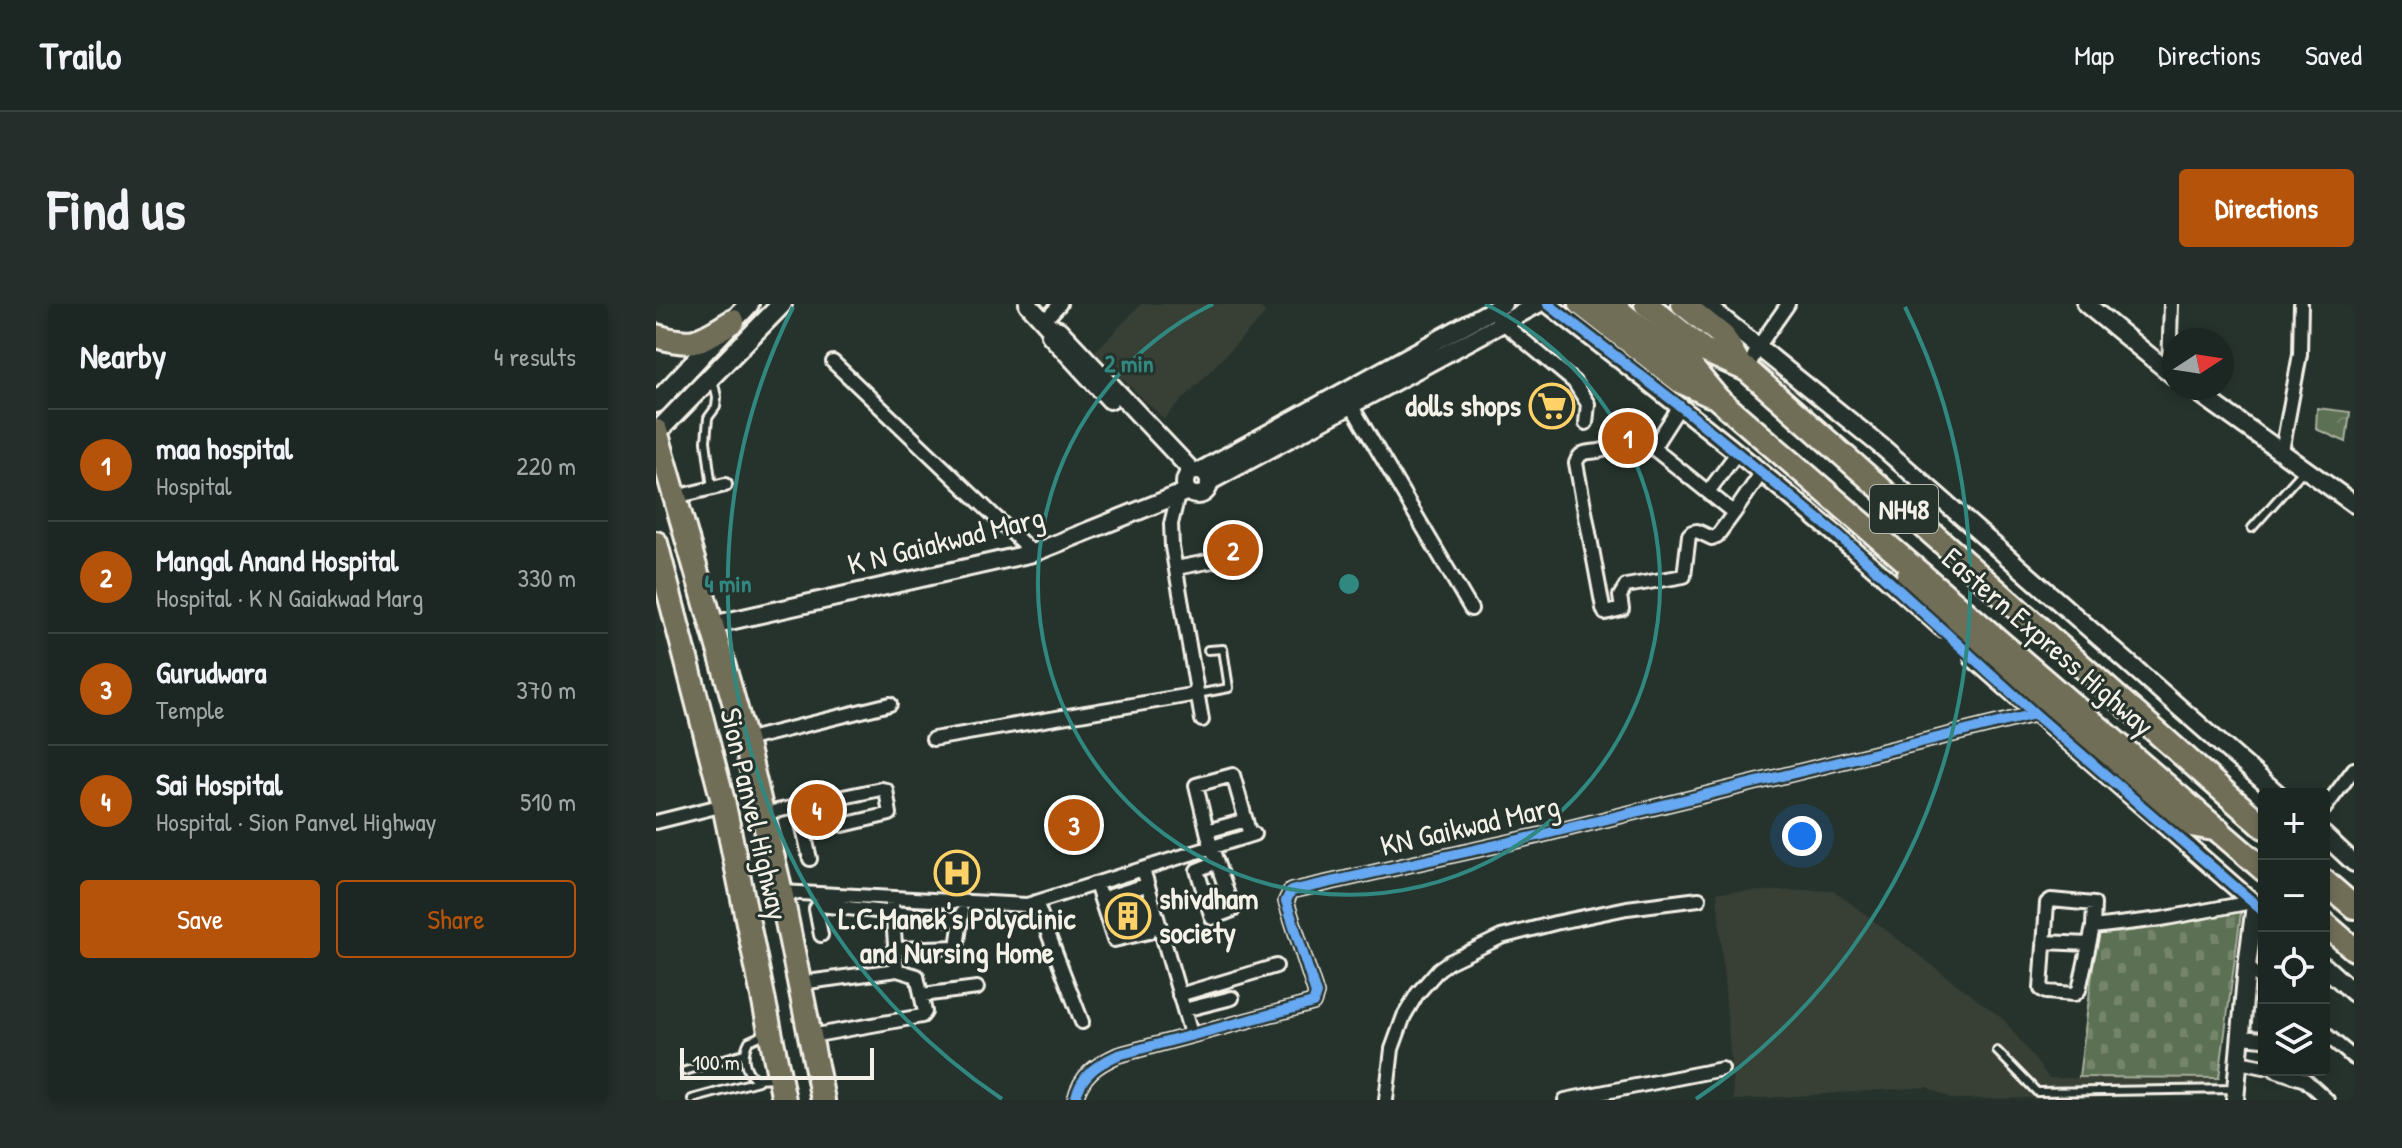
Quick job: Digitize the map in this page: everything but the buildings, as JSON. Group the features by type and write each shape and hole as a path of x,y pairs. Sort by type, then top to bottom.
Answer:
{"highway":[{"path":"1581,304 1680,381 1718,399"},
{"name":"NH48","path":"1610,304 1699,360 1744,369"},
{"name":"NH48","path":"1646,304 1699,360 1718,399"},
{"path":"1683,304 1723,336 1744,369"},
{"path":"656,336 675,342 698,342 733,321"},
{"name":"Eastern Express Highway","path":"1744,369 2258,822"},
{"name":"Eastern Express Highway","path":"1718,399 2258,865"},
{"name":"Sion Panvel Highway","path":"656,432 745,740 781,892 823,1100"},
{"name":"Sion Panvel Highway","path":"656,543 724,805 771,1032 775,1086"},
{"path":"2330,886 2354,907"},
{"path":"2330,928 2354,949"}],"main road":[{"path":"656,403 749,304"},
{"path":"656,432 782,304"}],"street":[{"path":"1028,304 1046,323 1059,330 1080,360 1192,481 1171,524 1202,720"},
{"path":"1046,323 1060,304"},
{"name":"K N Gaiakwad Marg","path":"1404,368 1538,304"},
{"path":"1548,304 1762,472 1872,565 2035,714 2257,906"},
{"path":"1705,304 1882,447 2271,788"},
{"path":"1744,369 1788,304"},
{"path":"2086,304 2162,366"},
{"path":"2171,304 2171,328"},
{"path":"2282,451 2300,354 2301,304"},
{"path":"1496,308 1503,323 1574,382 1588,404 1586,423"},
{"name":"K N Gaiakwad Marg","path":"712,625 1033,553 1192,481 1348,400 1496,308"},
{"path":"833,362 1033,553"},
{"path":"1348,400 1471,609"},
{"path":"2209,400 2354,504"},
{"path":"1653,448 1680,406"},
{"path":"1734,513 1634,434 1621,435 1604,450 1585,452 1578,457 1576,463 1605,613 1622,609 1621,590 1626,586 1684,576 1689,535 1697,531 1712,538 1717,536 1734,513 1762,472"},
{"path":"1708,492 1737,453"},
{"path":"675,497 719,486"},
{"path":"1176,568 1223,559"},
{"path":"933,739 1197,694"},
{"path":"745,740 890,704"},
{"name":"KN Gaikwad Marg","path":"1075,1100 1079,1084 1096,1065 1118,1055 1313,1003 1316,994 1286,901 1291,891 1537,836 2035,714"},
{"path":"2330,801 2354,769"},
{"path":"781,892 1027,905 1096,884 1139,870 1211,847 1252,834 1235,777 1229,775 1196,785 1211,847 1217,862"},
{"path":"762,814 886,790 890,814 843,825"},
{"path":"656,822 724,805"},
{"path":"798,806 810,859"},
{"path":"1207,831 1246,820"},
{"path":"2330,841 2354,863"},
{"path":"1096,884 1114,940 1149,932 1151,925 1140,887 1139,870"},
{"path":"1139,870 1191,1034"},
{"path":"1101,899 1140,887"},
{"path":"891,898 897,970"},
{"path":"1386,1100 1392,1049 1404,1016 1417,994 1449,962 1501,937 1555,923 1627,908 1699,899"},
{"path":"2050,900 2092,903 2093,927 2079,990 2075,994 2041,989 2044,942 2047,903 2050,900"},
{"path":"895,949 955,948 958,945 963,902"},
{"path":"1036,902 1082,1022"},
{"path":"787,922 819,928 816,909 819,905 961,920"},
{"path":"2093,927 2257,906"},
{"path":"2235,1094 2247,966 2257,906"},
{"path":"2044,942 2089,944"},
{"path":"1179,995 1276,966"},
{"path":"2247,966 2258,976"},
{"path":"800,983 897,970 917,976 922,995 925,1012 922,1016 811,1036"},
{"path":"2330,971 2354,993"},
{"path":"1228,980 1238,1022"},
{"path":"922,995 977,988"},
{"path":"1184,1010 1232,998"},
{"path":"2241,1037 2258,1040"},
{"path":"2330,1038 2354,1058"},
{"path":"2239,1062 2258,1066"},
{"path":"1565,1100 1722,1069"},
{"path":"2294,1076 2305,1080 2327,1100"}],"lane":[{"path":"712,376 717,397 716,407 707,425 706,441 719,486"},
{"path":"2252,528 2306,469"},
{"path":"1197,694 1229,688 1223,649 1208,650"},
{"path":"685,1071 744,1053 753,1037 771,1032"},
{"path":"1997,1051 2037,1092 2235,1094"},
{"path":"744,1053 751,1076 775,1086"},
{"path":"692,1099 775,1086"}],"shaded area":[{"path":"1141,304 1257,304 1266,313 1164,419 1095,352"},
{"path":"1833,890 2004,1020 2049,1078 2219,1078 2218,1096 1951,1099 1927,1087 1734,1100 1717,892"}],"green space":[{"path":"2317,408 2350,412 2346,442 2316,429"},
{"path":"2242,905 2219,1078 2079,1077 2098,927"}],"cycle path":[{"path":"1548,304 1680,406 1838,535 2035,714 2258,907"},
{"path":"1075,1100 1090,1072 1118,1055 1313,1003 1316,994 1286,901 1291,891 1537,836 2035,714"}],"place":[{"name":"dolls shops","path":"1552,406"},
{"name":"maa hospital","path":"1628,438"},
{"name":"Mangal Anand Hospital","path":"1233,550"},
{"name":"Sai Hospital","path":"817,810"},
{"name":"Gurudwara","path":"1074,825"},
{"name":"L.C.Manek's Polyclinic and Nursing Home","path":"957,873"},
{"name":"shivdham society","path":"1128,916"}]}
